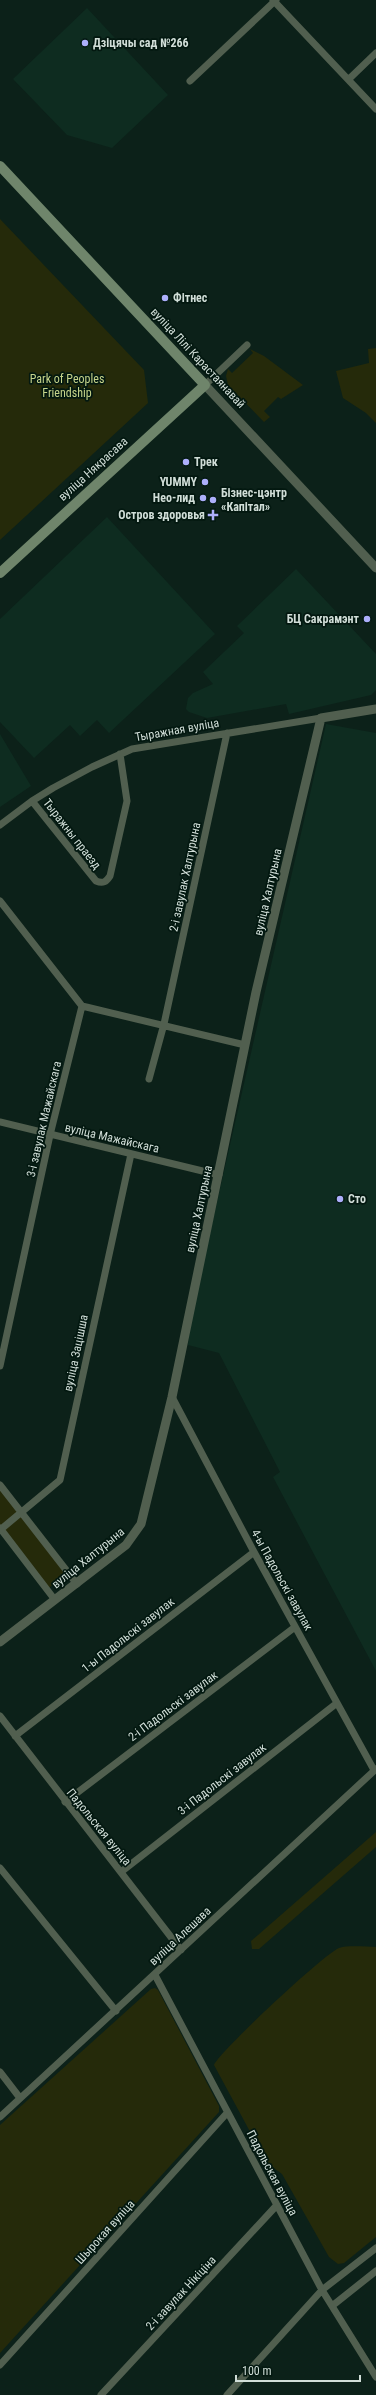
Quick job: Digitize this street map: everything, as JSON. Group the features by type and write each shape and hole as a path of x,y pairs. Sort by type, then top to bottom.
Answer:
{"main road":[{"name":"вуліца Лілі Карастаянавай","path":"0,166 205,385"},
{"name":"вуліца Някрасава","path":"0,573 205,385"}],"street":[{"path":"190,81 274,0 376,108"},
{"path":"349,79 376,53"},
{"path":"205,385 247,345"},
{"name":"вуліца Лілі Карастаянавай","path":"205,385 376,568"},
{"name":"Тыражная вуліца","path":"0,825 32,801 120,754 155,744 227,734 376,709"},
{"name":"вуліца Халтурына","path":"0,1642 126,1545 141,1524 172,1397 245,1044 321,718"},
{"name":"2-і завулак Халтурына","path":"149,1079 164,1024 227,734"},
{"name":"Тыражны праезд","path":"32,801 96,881 102,883 106,881 110,876 128,801 120,754"},
{"path":"0,902 82,1006 245,1044"},
{"name":"3-і завулак Мажайскага","path":"0,1366 50,1135 82,1006"},
{"name":"вуліца Мажайскага","path":"0,1122 219,1175"},
{"name":"вуліца Зацішша","path":"0,1529 57,1484 61,1476 131,1154"},
{"name":"4-ы Падольскі завулак","path":"172,1397 254,1552 375,1770"},
{"path":"0,1485 76,1584"},
{"path":"0,1529 55,1600"},
{"name":"1-ы Падольскі завулак","path":"15,1736 254,1552"},
{"name":"2-і Падольскі завулак","path":"65,1802 295,1627"},
{"name":"3-і Падольскі завулак","path":"121,1872 337,1703"},
{"name":"Падольская вуліца","path":"0,1716 65,1802 181,1950"},
{"name":"вуліца Алешава","path":"0,2117 375,1770"},
{"path":"0,1868 116,2011"},
{"name":"Падольская вуліца","path":"155,1975 322,2290 376,2377"},
{"path":"0,2072 20,2098"},
{"name":"Шырокая вуліца","path":"0,2365 227,2113"},
{"name":"2-і завулак Нікіціна","path":"101,2395 277,2205"},
{"path":"227,2395 322,2290 376,2248"},
{"path":"332,2306 376,2271"}],"shaded area":[{"name":"Дзіцячы сад №266","path":"87,8 168,95 112,148 67,135 13,79"},
{"path":"107,517 215,634 109,733 97,720 80,736 70,725 34,758 0,722 0,619"},
{"path":"296,569 376,654 376,690 371,695 289,714 286,704 207,718 189,712 186,709 188,698 193,693 213,684 203,672 244,633 237,626"},
{"path":"326,724 376,733 376,1671 273,1477 280,1472 219,1353 188,1345 191,1316"},
{"path":"0,734 31,786 0,807"}],"green space":[{"name":"Park of Peoples Friendship","path":"0,219 144,370 148,403 0,540"},
{"path":"376,348 376,423 366,413 343,398 336,371 369,363 368,349"},
{"path":"250,349 264,356 303,385 281,399 278,397 264,411 270,417 264,422 228,385 226,376 228,369 232,373 253,353"},
{"path":"0,1485 68,1573 46,1590 0,1528"},
{"path":"376,1832 376,1847 259,1949 252,1949 251,1941"},
{"path":"343,1947 376,1947 376,2237 344,2263 338,2264 329,2257 282,2174 267,2163 214,2065 234,2041 295,1984 330,1954"},
{"path":"155,1988 158,1990 219,2106 219,2112 0,2353 0,2125 151,1989"}],"place":[{"name":"Дзіцячы сад №266","path":"85,43"},
{"name":"Фітнес","path":"165,298"},
{"name":"Трек","path":"186,462"},
{"name":"YUMMY","path":"205,482"},
{"name":"Нео-лид","path":"203,498"},
{"name":"Бізнес-цэнтр «Капітал»","path":"213,500"},
{"name":"Остров здоровья","path":"213,515"},
{"name":"БЦ Сакрамэнт","path":"367,619"},
{"name":"Сто","path":"340,1199"}]}
